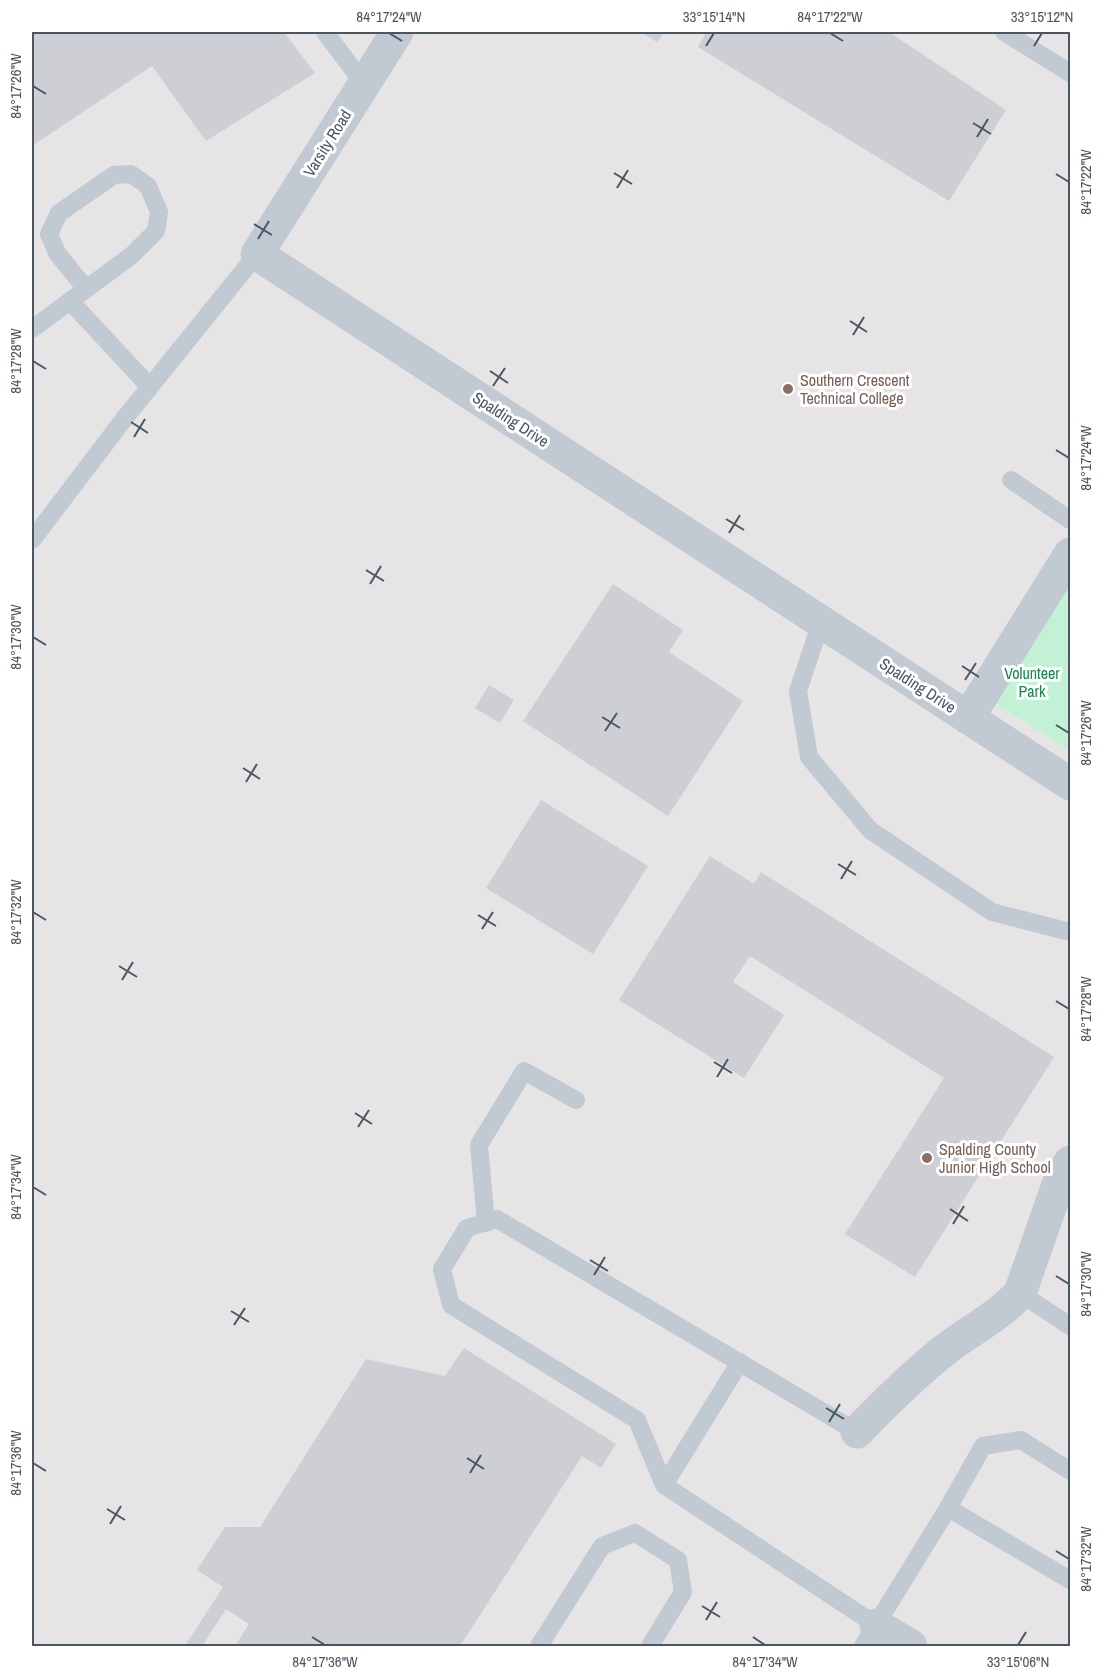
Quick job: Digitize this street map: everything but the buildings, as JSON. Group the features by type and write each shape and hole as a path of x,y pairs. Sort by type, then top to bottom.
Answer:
{"street":[{"name":"Varsity Road","path":"257,254 397,32"},
{"name":"Spalding Drive","path":"257,254 1071,784"},
{"path":"968,718 1071,554"},
{"path":"857,1432 887,1400 946,1349 1009,1305 1020,1293 1067,1174"},
{"path":"869,1636 911,1647"}],"lane":[{"path":"325,32 364,84"},
{"path":"1004,32 1071,73"},
{"path":"32,329 132,255 156,231 159,213 148,186 131,174 114,175 59,213 49,234 57,253 86,289"},
{"path":"33,533 257,254"},
{"path":"70,301 150,387"},
{"path":"1011,480 1071,520"},
{"path":"821,622 798,691 809,757 870,830 983,906 992,912 1071,932"},
{"path":"486,1222 478,1145 524,1071 576,1100"},
{"path":"857,1432 497,1219 467,1228 442,1269 451,1305 637,1420 664,1485 869,1636 948,1508 983,1446 1021,1440 1071,1471"},
{"path":"1020,1293 1071,1326"},
{"path":"664,1485 740,1362"},
{"path":"948,1508 1071,1580"},
{"path":"539,1647 603,1546 635,1533 678,1560 683,1592 650,1647"}],"shaded area":[{"path":"32,32 1070,32 1070,553 980,694 1070,751 1070,1646 32,1646"}],"green space":[{"name":"Volunteer Park","path":"1070,553 1070,751 980,694"}],"place":[{"name":"Southern Crescent Technical College","path":"788,389"},
{"name":"Spalding County Junior High School","path":"927,1158"}]}
